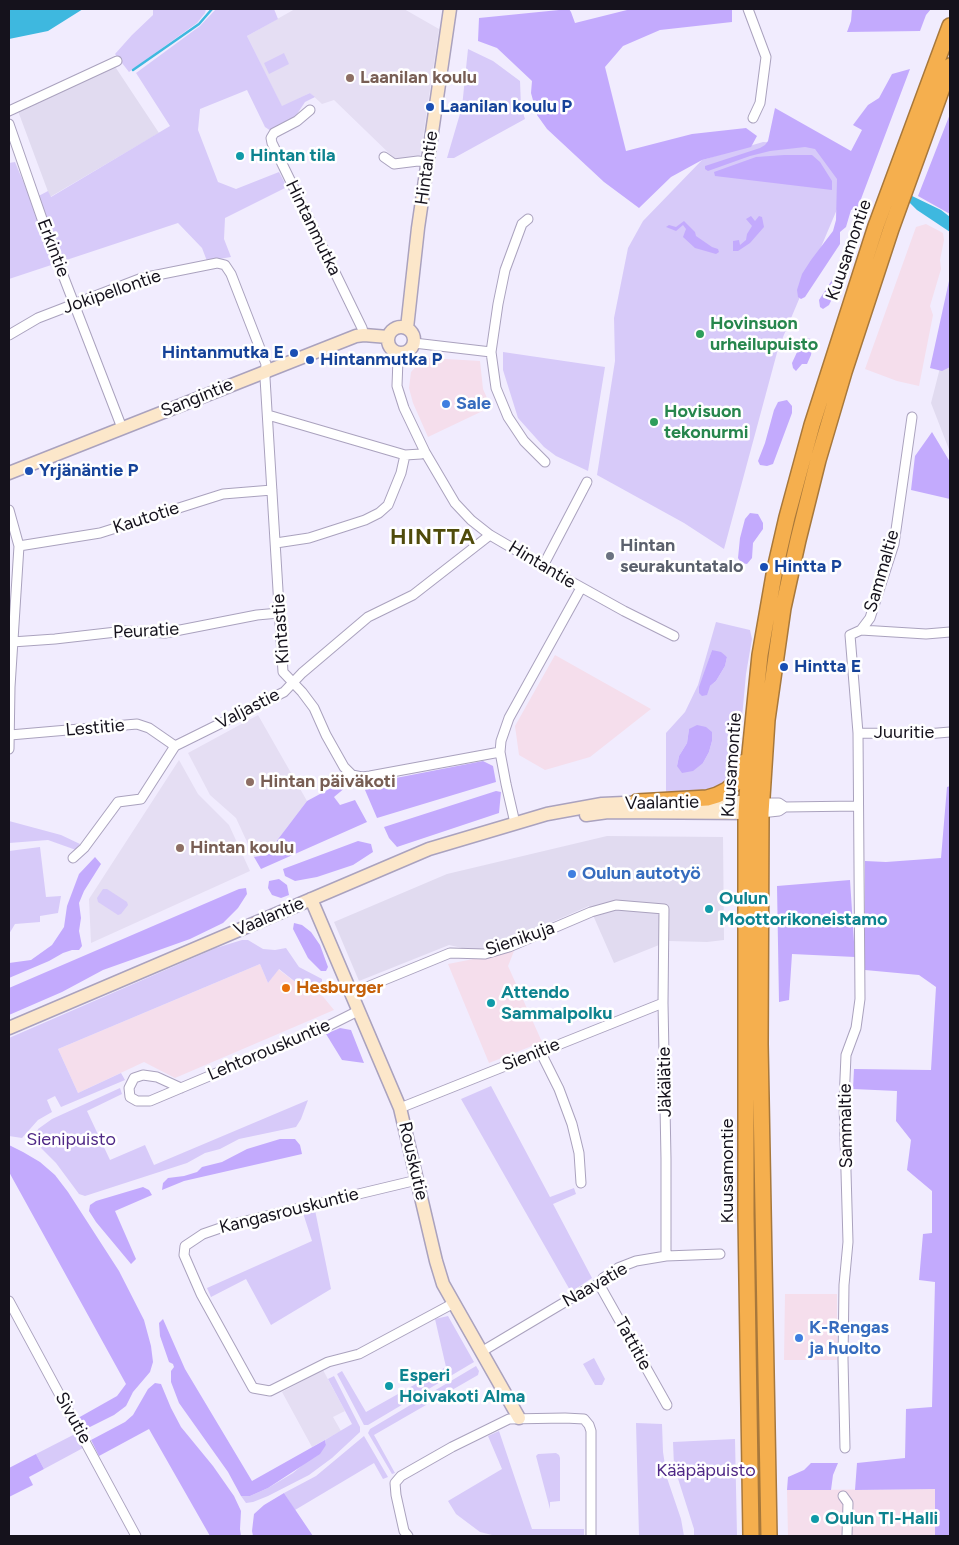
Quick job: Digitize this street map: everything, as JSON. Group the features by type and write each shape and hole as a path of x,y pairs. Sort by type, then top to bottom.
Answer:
{"highway":[{"name":"Kuusamontie","path":"769,1536 760,1044 754,808 750,753 760,655 775,569 812,425 876,226 950,26"},
{"name":"Kuusamontie","path":"751,1536 746,1215 754,808 783,608 816,469 844,372 891,229 950,66"},
{"path":"637,802 707,798 717,795 735,783 750,753"}],"street":[{"name":"Hintantie","path":"406,328 418,228 450,9"},
{"path":"748,9 766,57 760,103 753,118"},
{"path":"9,111 117,61"},
{"name":"Hintanmutka","path":"310,110 297,121 274,133 272,144 364,335"},
{"name":"Erkintie","path":"9,124 49,239 122,428"},
{"path":"384,157 394,164 418,161 428,162"},
{"path":"528,219 522,224 505,270 491,352 498,397 511,424 524,441 545,462"},
{"name":"Jokipellontie","path":"9,335 38,318 142,278 217,264 225,265 231,274 266,364 266,371"},
{"path":"395,328 406,328 413,334 414,343 409,351 400,353 391,348 388,337 395,328"},
{"name":"Sangintie","path":"9,473 356,336 388,337"},
{"path":"414,343 491,352"},
{"name":"Hintantie","path":"400,353 397,386 404,408 425,452 455,503 490,535 581,588 509,718 501,741 500,752 515,823"},
{"name":"Kintastie","path":"266,371 264,378 268,415 276,543 278,613 283,672 314,708 326,735 344,767 352,775 370,776 500,752"},
{"path":"268,415 405,455 425,452"},
{"name":"Sammaltie","path":"845,1448 844,1285 848,1242 844,1102 846,1055 856,1028 860,999 858,733 850,635 861,630 870,618 894,544 912,417"},
{"path":"276,543 309,538 365,520 379,513 388,505 401,473 405,455"},
{"path":"543,566 587,482"},
{"name":"Kautotie","path":"19,546 100,533 223,494 272,490"},
{"path":"9,510 19,546 12,642 9,749"},
{"name":"Valjastie","path":"175,746 284,692 368,617 413,595 490,535"},
{"path":"581,588 674,636"},
{"name":"Peuratie","path":"12,642 125,631 165,633 257,615 278,613"},
{"path":"861,630 926,634 950,632"},
{"name":"Lestitie","path":"10,735 137,724 149,728 175,746"},
{"name":"Juuritie","path":"858,733 926,734 950,732"},
{"path":"74,858 84,848 118,802 141,799 175,746"},
{"name":"Vaalantie","path":"9,1028 429,848 547,814 602,804 637,802 754,808"},
{"path":"754,808 779,811 785,807 858,806"},
{"name":"Vaalantie","path":"534,818 551,819 608,812 754,808"},
{"name":"Rouskutie","path":"310,899 400,1108 436,1261 444,1284 519,1418"},
{"name":"Sienikuja","path":"350,994 450,953 484,954 501,949 591,912 616,905 664,909"},
{"name":"Jäkälätie","path":"664,909 663,1003 666,1256"},
{"name":"Sienitie","path":"400,1108 663,1003"},
{"name":"Lehtorouskuntie","path":"181,1088 157,1077 143,1075 134,1078 129,1088 130,1097 137,1102 150,1101 181,1088 328,1026 358,1011"},
{"path":"539,1052 544,1057 559,1089 572,1124 579,1153 581,1183"},
{"name":"Kangasrouskuntie","path":"417,1180 229,1224 203,1234 185,1246 184,1255 201,1294 253,1388 270,1391 328,1362 360,1354 454,1303"},
{"name":"Naavatie","path":"481,1352 580,1293 599,1284 603,1278 618,1268 666,1256 720,1254"},
{"name":"Tattitie","path":"599,1284 667,1405"},
{"name":"Sivutie","path":"9,1301 136,1536"},
{"path":"408,1536 404,1531 396,1495 395,1483 401,1476 452,1447 509,1419 519,1418 584,1419 589,1425 591,1431 591,1536"},
{"path":"843,1496 848,1503 847,1536"}],"shaded area":[{"name":"Laanilan koulu","path":"295,9 404,9 439,29 420,157 397,161 334,100 322,104 310,93 282,107 247,36"},
{"path":"569,9 575,23 631,9 732,9 732,22 660,30 623,46 605,67 626,151 692,134 746,128 757,136 751,147 702,160 671,177 639,208 604,182 547,129 537,115 531,93 532,81 497,48 478,41 479,18"},
{"path":"852,9 931,9 926,15 920,31 847,32 851,21"},
{"path":"114,65 159,133 50,197 18,111"},
{"path":"910,69 858,207 851,210 846,227 840,232 840,244 805,297 801,299 798,297 797,290 802,274 833,231 836,220 837,179 815,149 805,147 770,151 708,171 705,169 705,166 765,145 768,141 775,108 851,151 862,130 853,125 868,105 879,98 892,74"},
{"path":"950,114 950,214 918,196"},
{"path":"812,155 820,162 832,181 832,190 715,176 714,172 756,157"},
{"path":"751,216 755,221 759,216 762,217 764,227 750,243 738,251 733,251 733,241 739,240 740,245 746,240 752,226 746,219"},
{"path":"684,221 695,232 696,236 718,249 719,252 716,254 695,248 683,237 686,229 683,225 676,231 666,227 669,225 676,227"},
{"path":"926,224 943,233 944,240 940,260 941,269 930,306 933,315 919,386 897,381 865,369 916,227"},
{"path":"834,277 837,277 839,280 837,289 829,305 823,309 820,307 819,300"},
{"path":"949,281 950,367 942,371 930,368"},
{"path":"950,329 950,452 931,403"},
{"path":"804,338 811,339 813,342 811,355 807,364 802,364 796,371 792,363 800,340"},
{"path":"429,358 480,361 483,389 491,407 428,437 413,403 409,388 411,372 419,363"},
{"path":"787,400 792,406 792,413 773,464 767,466 760,465 758,461 774,410 778,402"},
{"path":"932,432 950,462 950,499 911,490 915,456"},
{"path":"750,513 758,514 763,523 763,529 753,543 752,558 747,564 741,563 738,558 740,538 745,519"},
{"path":"712,650 721,652 727,657 725,666 716,681 710,686 707,695 702,696 699,693 699,687"},
{"path":"555,655 651,709 590,757 545,770 519,755 515,726"},
{"name":"Hintan päiväkoti","path":"258,715 307,801 266,855 254,857 236,818 210,795 188,753"},
{"path":"697,725 706,727 712,732 709,752 703,763 693,771 682,773 677,766 679,756 687,743 689,729"},
{"name":"Hintan koulu","path":"179,760 198,794 229,825 250,871 91,943 89,899"},
{"path":"483,761 493,766 496,782 377,818 365,790 370,783"},
{"path":"346,780 346,787 334,797 340,805 355,800 367,822 261,869 254,857 266,855 307,801"},
{"path":"950,786 950,1536 935,1536 935,1489 855,1490 857,1463 905,1458 906,1409 932,1407 935,1282 919,1280 923,1234 932,1233 932,1191 907,1170 911,1140 896,1121 897,1091 853,1089 854,1069 931,1070 936,987 919,975 865,970 865,861 886,862 941,858 947,787"},
{"path":"496,791 501,792 499,813 397,847 389,838 384,827"},
{"path":"607,836 723,837 724,940 707,942 669,941 614,963 589,906 494,947 471,950 449,945 359,981 334,922 447,874"},
{"path":"358,841 371,844 373,852 353,865 317,877 295,881 285,876 283,869"},
{"path":"95,857 101,864 84,891 79,903 81,918 79,931 82,946 79,950 63,953 9,978 9,963 31,960 52,945 64,927 67,906 79,874"},
{"path":"279,879 287,885 289,895 281,898 272,895 268,888 269,881"},
{"path":"850,880 855,957 792,954 789,1000 779,1002 777,886"},
{"path":"246,888 247,894 238,908 223,923 190,939 103,970 62,992 9,1015 9,988 239,889"},
{"path":"294,923 302,925 311,932 320,945 328,967 326,971 321,971 308,958 293,929"},
{"path":"514,951 508,966 542,1042 489,1063 448,964"},
{"path":"260,964 268,983 278,969 303,988 316,988 334,1010 175,1078 144,1062 78,1093 58,1049"},
{"path":"340,1028 351,1030 364,1063 342,1060 326,1034"},
{"path":"280,1139 295,1139 300,1145 302,1154 184,1181 162,1190 163,1183 168,1178 197,1172 202,1167 222,1162 247,1149"},
{"path":"9,1145 40,1162 55,1175 119,1271 144,1320 153,1362 150,1372 133,1392 126,1406 114,1415 88,1428 82,1427 78,1418 117,1396 126,1384 9,1172"},
{"path":"143,1187 149,1190 152,1195 115,1211 136,1259 131,1264 89,1211 90,1205 96,1201"},
{"path":"785,1294 837,1294 837,1360 784,1360"},
{"path":"163,1319 185,1369 252,1481 325,1440 326,1445 320,1454 268,1488 250,1496 241,1496 228,1472 179,1403 171,1382 171,1371 174,1367 169,1362 160,1336 159,1323"},
{"path":"323,1370 345,1411 333,1417 341,1431 312,1447 282,1392"},
{"path":"155,1383 161,1384 181,1427 213,1466 234,1496 241,1511 241,1536 210,1536 149,1429 99,1456 91,1440 125,1422 133,1415 148,1389"},
{"path":"36,1454 44,1469 29,1477 33,1485 9,1497 9,1468"},
{"path":"811,1463 838,1463 833,1475 831,1490 787,1490 788,1477 804,1470"},
{"path":"935,1489 935,1536 788,1536 787,1490"},
{"path":"284,1493 313,1536 253,1536 254,1514 264,1505"}],"green space":[{"path":"153,9 206,9 197,23 129,72 115,54 153,15"},
{"path":"216,9 274,9 278,19 247,36 282,106 310,93 315,97 305,102 293,120 271,131 265,127 247,90 200,109 198,130 218,182 236,189 279,172 287,187 225,218 224,239 231,257 207,261 202,248 178,223 9,279 9,163 15,162 31,200 48,191 51,197 170,126 136,73 200,26"},
{"path":"468,49 493,61 520,81 521,107 525,119 454,158 447,158 462,107"},
{"path":"284,53 289,64 269,74 264,63"},
{"name":"Hovinsuon urheilupuisto","path":"763,142 820,146 854,169 778,349 724,549 684,523 597,475 615,361 614,318 628,248 643,221 702,160"},
{"path":"503,352 605,367 588,471 556,456 544,447 518,418 503,370"},
{"path":"716,622 750,630 752,639 746,674 737,772 729,783 709,793 666,792 666,733 685,712 698,685","holes":["712,650 727,657 725,666 716,681 710,686 705,672","689,729 712,741 709,752 703,763 677,766 679,756 687,743"]},
{"path":"9,821 61,835 80,844 76,850 48,840 9,843"},
{"path":"40,847 46,897 61,896 58,913 40,916 40,922 15,924 9,934 9,851"},
{"path":"103,889 107,889 127,902 128,905 121,914 118,915 98,902 97,898"},
{"path":"248,940 263,949 275,950 286,948 299,967 322,979 322,982 316,988 303,988 279,969 268,983 260,964 58,1049 78,1093 121,1073 125,1080 61,1107 55,1096 47,1100 52,1112 38,1120 22,1138 9,1136 9,1038 216,948"},
{"path":"491,1086 550,1197 574,1188 576,1194 553,1204 592,1278 571,1292 461,1099"},
{"name":"Sienipuisto","path":"120,1088 122,1094 87,1111 110,1160 145,1145 154,1165 308,1100 296,1127 239,1139 220,1149 205,1153 187,1163 85,1196 79,1194 56,1163 37,1144 36,1136 38,1129 52,1119"},
{"path":"315,1210 331,1289 271,1325 246,1279 211,1297 207,1288 312,1241 303,1213"},
{"path":"448,1316 474,1362 368,1425 364,1425 337,1374 342,1371 366,1412 446,1367 435,1319"},
{"path":"594,1358 605,1379 602,1385 595,1385 583,1364"},
{"path":"476,1366 479,1371 478,1375 374,1435 395,1473 392,1474 368,1433 370,1429"},
{"path":"334,1376 360,1427 360,1432 332,1458 309,1475 268,1496 246,1503 241,1496 250,1496 293,1473 326,1445 325,1440 352,1424 328,1379"},
{"name":"Kääpäpuisto","path":"636,1423 662,1424 663,1452 667,1478 681,1519 684,1536 639,1536"},
{"path":"499,1431 532,1529 584,1529 584,1536 496,1536 480,1532 456,1514 448,1501 502,1469 488,1436"},
{"path":"75,1434 83,1448 44,1469 36,1454"},
{"path":"364,1436 388,1477 383,1479 374,1463 295,1510 284,1493 316,1476"},
{"name":"Kääpäpuisto","path":"735,1439 737,1536 694,1536 694,1529 674,1466 673,1442"},
{"path":"556,1453 560,1458 560,1501 550,1502 550,1509 536,1456 538,1454"}],"water":[{"path":"9,9 83,9 48,31 9,39"},
{"path":"910,195 941,210 950,217 950,232 917,210 908,201"}],"waterway":[{"path":"133,70 199,24 212,9"}],"place":[{"name":"Laanilan koulu","path":"350,78"},
{"name":"Laanilan koulu P","path":"430,107"},
{"name":"Hintan tila","path":"240,156"},
{"name":"Hovinsuon urheilupuisto","path":"700,334"},
{"name":"Hintanmutka E","path":"294,353"},
{"name":"Hintanmutka P","path":"310,360"},
{"name":"Sale","path":"446,404"},
{"name":"Hovisuon tekonurmi","path":"654,422"},
{"name":"Yrjänäntie P","path":"29,471"},
{"name":"Hintan seurakuntatalo","path":"610,556"},
{"name":"Hintta P","path":"764,567"},
{"name":"Hintta E","path":"784,667"},
{"name":"Hintan päiväkoti","path":"250,782"},
{"name":"Hintan koulu","path":"180,848"},
{"name":"Oulun autotyö","path":"572,874"},
{"name":"Oulun Moottorikoneistamo","path":"709,909"},
{"name":"Hesburger","path":"286,988"},
{"name":"Attendo Sammalpolku","path":"491,1003"},
{"name":"K-Rengas ja huolto","path":"799,1338"},
{"name":"Esperi Hoivakoti Alma","path":"389,1386"},
{"name":"Oulun TI-Halli","path":"815,1519"}],"district":[{"name":"HINTTA","path":"433,538"}]}
